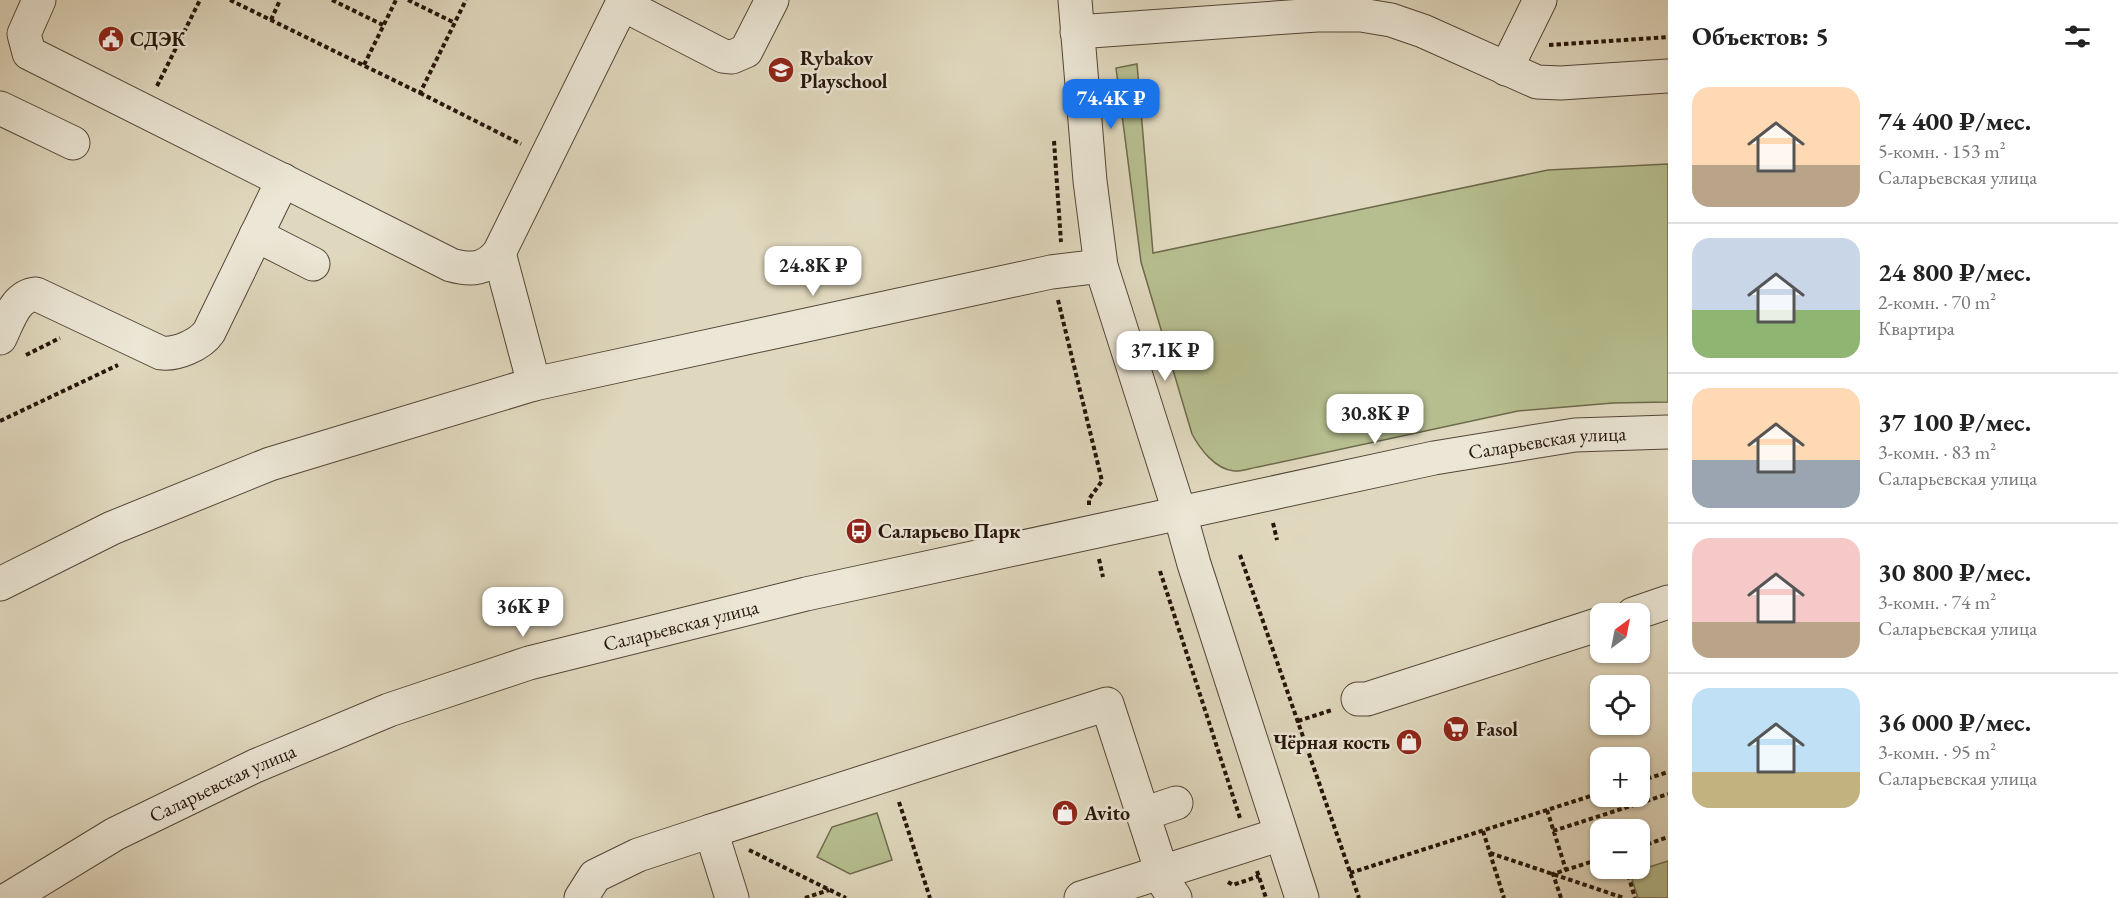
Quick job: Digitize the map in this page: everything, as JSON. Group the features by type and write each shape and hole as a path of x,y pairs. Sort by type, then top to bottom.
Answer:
{"street":[{"path":"39,0 24,34 29,53 451,266 464,269 485,266 500,253 623,2 723,57 732,57 746,51 772,0"},
{"path":"1506,69 1540,0"},
{"path":"1302,898 1101,266 1090,181 1076,16 1361,15 1392,20 1423,31 1506,69 1546,84 1668,76"},
{"path":"0,108 72,143"},
{"path":"11,347 16,305 23,298 36,294 161,353 173,352 196,343 205,336 283,180"},
{"path":"256,235 314,264"},
{"path":"500,253 534,384"},
{"path":"0,584 112,528 270,464 534,384 1039,274 1101,266"},
{"name":"Саларьевская улица","path":"10,898 115,834 255,766 389,710 529,663 806,594 1434,459 1575,435 1668,432"},
{"path":"1650,608 1668,602"},
{"path":"1358,699 1367,699 1590,627"},
{"path":"581,898 595,876 638,855 1107,704 1168,885"},
{"path":"1143,814 1176,803"},
{"path":"711,831 732,898"},
{"path":"1099,895 1168,885 1248,844 1281,834"}],"path":[{"path":"162,76 200,0"},
{"path":"230,0 513,140"},
{"path":"271,20 280,0"},
{"path":"332,0 383,25"},
{"path":"363,65 396,0"},
{"path":"408,0 454,23"},
{"path":"420,93 466,0"},
{"path":"11,347 96,321"},
{"path":"0,421 151,349"},
{"path":"1240,555 1359,898"},
{"path":"1160,571 1266,898"},
{"path":"1650,778 1668,772"},
{"path":"890,774 930,898"},
{"path":"1553,831 1668,794"},
{"path":"1350,873 1590,796"},
{"path":"1546,810 1566,870"},
{"path":"711,831 846,898"},
{"path":"1483,831 1504,898"},
{"path":"1650,843 1668,837"},
{"path":"1490,853 1624,898"},
{"path":"1553,874 1590,862"},
{"path":"1553,874 1561,898"},
{"path":"1629,879 1635,898"},
{"path":"805,898 830,890"}],"green space":[{"path":"1137,64 1153,253 1548,170 1668,164 1668,402 1613,403 1518,411 1243,470 1234,471 1214,462 1199,446 1192,434 1141,262 1116,68"},
{"path":"877,813 892,860 850,874 817,857 832,827"},
{"path":"1668,861 1668,898 1638,898 1632,879 1650,879 1650,867"}],"place":[{"name":"СДЭК","path":"111,39"},
{"name":"Rybakov Playschool","path":"781,70"},
{"name":"Саларьево Парк","path":"859,531"},
{"name":"Fasol","path":"1456,729"},
{"name":"Чёрная кость","path":"1409,742"},
{"name":"Avito","path":"1065,813"}]}
